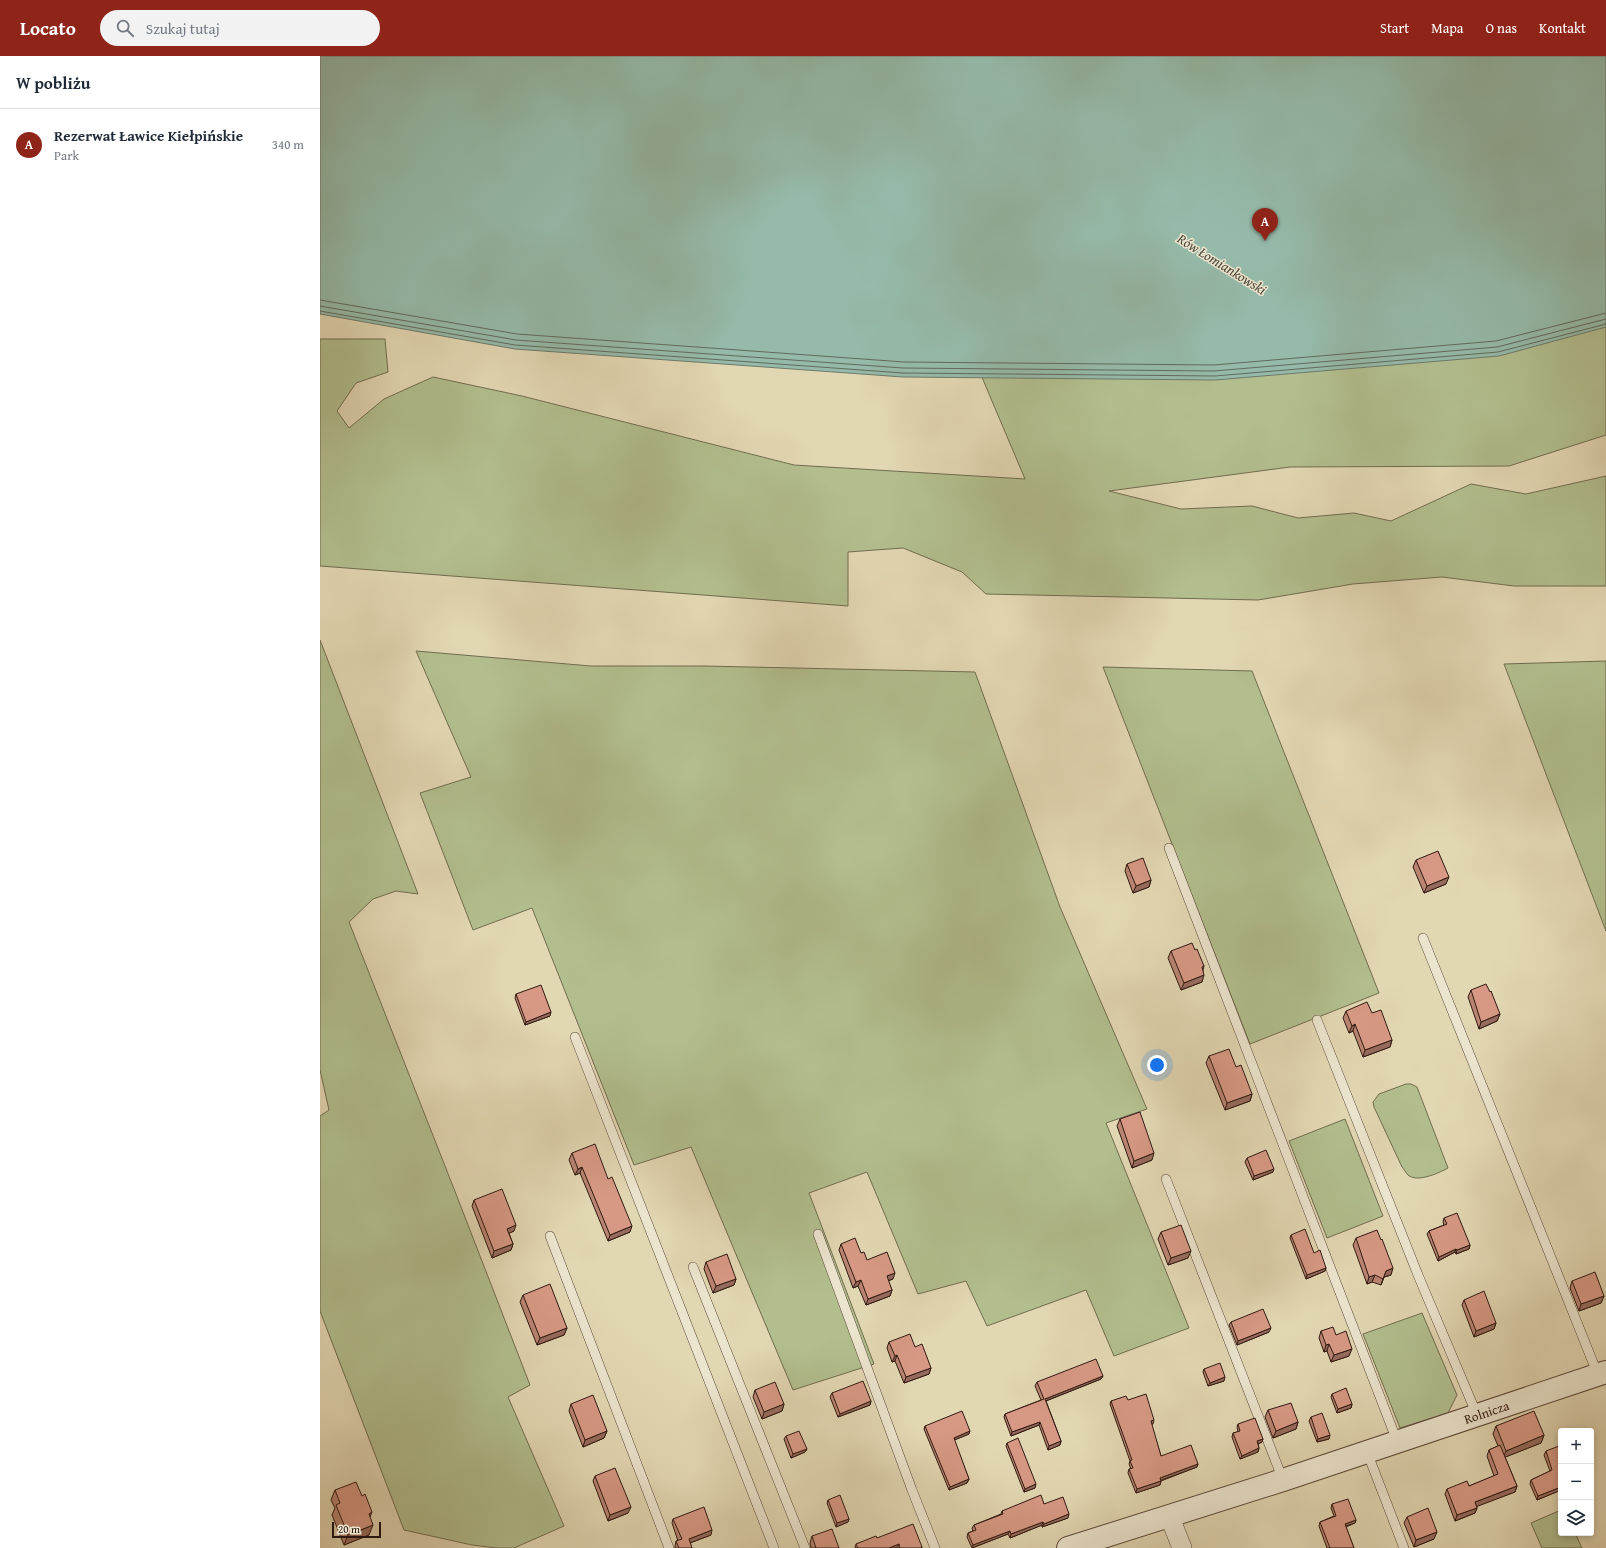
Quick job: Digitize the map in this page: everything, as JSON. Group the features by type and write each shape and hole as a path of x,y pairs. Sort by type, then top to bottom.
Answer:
{"street":[{"name":"Rolnicza","path":"1068,1548 1283,1480 1366,1451 1602,1374"},
{"path":"1169,1515 1182,1548"}],"lane":[{"path":"1169,848 1397,1441"},
{"path":"1423,938 1602,1374"},
{"path":"1317,1020 1418,1275 1477,1415"},
{"path":"575,1037 774,1548"},
{"path":"1166,1179 1283,1480"},
{"path":"818,1234 912,1490 935,1548"},
{"path":"550,1236 669,1548"},
{"path":"693,1267 805,1548"},
{"path":"1366,1451 1404,1548"}],"shaded area":[{"path":"846,56 1606,56 1606,435 1509,466 1290,467 1109,491 1181,509 1252,506 1298,518 1354,513 1391,521 1471,484 1526,494 1606,476 1606,586 1514,586 1442,577 1353,584 1258,600 986,594 962,572 903,548 848,552 848,606 320,566 320,339 385,339 388,372 356,383 337,411 349,428 384,399 433,377 522,396 794,465 1025,479"},
{"path":"320,640 418,894 396,891 373,899 349,922 530,1385 508,1397 564,1526 514,1548 497,1548 472,1545 404,1530 320,1311 320,1116 329,1110 320,1070"},
{"path":"416,651 591,666 704,666 975,672 1060,907 1147,1109 1106,1123 1189,1328 1114,1356 1086,1290 987,1326 966,1281 918,1294 867,1172 809,1193 874,1364 793,1390 691,1147 634,1165 532,908 473,930 420,793 471,777"},
{"path":"1606,661 1606,931 1504,664"},
{"path":"1103,667 1252,671 1379,993 1250,1044"},
{"path":"1406,1084 1411,1084 1417,1087 1448,1168 1434,1175 1422,1178 1408,1175 1402,1167 1373,1102 1379,1094"},
{"path":"1345,1119 1383,1216 1327,1238 1289,1141"},
{"path":"1422,1313 1457,1395 1448,1413 1400,1428 1363,1334"},
{"path":"1558,1511 1558,1536 1576,1536 1582,1548 1542,1548 1531,1523"}],"water":[{"name":"Rów Łomiankowski","path":"320,56 1606,56 1606,327 1499,356 1215,380 903,377 515,349 320,314"}],"building":[{"path":"1438,851 1449,877 1427,886 1416,860"},
{"path":"1143,858 1151,880 1136,886 1127,864"},
{"path":"1192,943 1195,950 1197,949 1204,966 1202,967 1204,975 1184,983 1171,951"},
{"path":"1486,984 1490,992 1491,991 1500,1014 1481,1022 1471,990"},
{"path":"541,985 551,1012 526,1022 516,994"},
{"path":"1367,1002 1372,1013 1381,1010 1392,1040 1365,1050 1355,1024 1352,1026 1346,1011"},
{"path":"1229,1049 1236,1067 1241,1065 1252,1094 1227,1103 1209,1056"},
{"path":"1140,1112 1154,1153 1134,1161 1120,1119"},
{"path":"595,1144 608,1179 612,1177 632,1226 610,1235 582,1167 578,1169 572,1153"},
{"path":"1266,1150 1274,1169 1254,1176 1247,1158"},
{"path":"502,1189 516,1225 507,1229 513,1244 494,1251 474,1200"},
{"path":"1457,1213 1470,1245 1457,1250 1456,1249 1439,1257 1429,1231 1447,1224 1444,1218"},
{"path":"1181,1225 1191,1251 1171,1258 1161,1232"},
{"path":"1305,1229 1314,1253 1320,1250 1326,1268 1307,1275 1291,1235"},
{"path":"1377,1230 1393,1268 1386,1271 1383,1279 1375,1275 1369,1277 1356,1238"},
{"path":"855,1238 861,1253 864,1252 867,1260 887,1252 895,1273 887,1276 892,1290 868,1299 861,1280 856,1282 841,1244"},
{"path":"727,1254 736,1279 716,1286 706,1262"},
{"path":"1595,1272 1604,1296 1581,1304 1572,1281"},
{"path":"550,1284 567,1328 540,1338 523,1295"},
{"path":"1484,1291 1496,1323 1476,1331 1464,1300"},
{"path":"1263,1309 1271,1328 1238,1341 1231,1322"},
{"path":"1333,1327 1336,1335 1346,1331 1352,1349 1334,1355 1329,1344 1326,1345 1321,1331"},
{"path":"910,1334 915,1347 922,1344 931,1368 906,1377 897,1355 895,1356 889,1342"},
{"path":"1096,1359 1103,1376 1045,1399 1061,1441 1049,1446 1040,1422 1012,1432 1005,1414 1044,1399 1037,1382"},
{"path":"1220,1363 1225,1377 1210,1383 1204,1369"},
{"path":"863,1381 871,1401 840,1414 832,1393"},
{"path":"775,1382 784,1404 764,1412 755,1390"},
{"path":"1346,1388 1352,1404 1338,1409 1332,1394"},
{"path":"1146,1394 1154,1420 1151,1421 1161,1456 1191,1445 1198,1464 1160,1478 1161,1481 1137,1489 1129,1469 1133,1468 1130,1461 1132,1460 1111,1401 1126,1396 1128,1400"},
{"path":"593,1395 607,1431 585,1440 571,1404"},
{"path":"1291,1403 1298,1422 1276,1431 1268,1410"},
{"path":"962,1411 970,1431 954,1438 969,1479 950,1487 925,1426"},
{"path":"1534,1411 1544,1435 1506,1451 1496,1426"},
{"path":"1322,1413 1330,1435 1318,1439 1311,1417"},
{"path":"1255,1418 1263,1439 1257,1441 1259,1448 1242,1456 1233,1433 1240,1431 1238,1424"},
{"path":"799,1431 807,1449 793,1454 786,1436"},
{"path":"1018,1438 1036,1484 1025,1489 1007,1443"},
{"path":"1500,1445 1517,1486 1475,1502 1477,1508 1457,1515 1447,1489 1467,1481 1469,1486 1498,1474 1489,1450"},
{"path":"1558,1446 1558,1488 1538,1496 1531,1480 1552,1470 1546,1451"},
{"path":"615,1468 631,1507 610,1515 595,1476"},
{"path":"356,1482 362,1496 365,1494 372,1512 369,1514 373,1525 348,1535 336,1505 340,1503 335,1490"},
{"path":"840,1495 849,1519 837,1523 828,1500"},
{"path":"1041,1495 1044,1504 1063,1497 1069,1514 1044,1524 1043,1522 1011,1534 1010,1531 973,1545 968,1533 976,1530 974,1525 1003,1514 1002,1511"},
{"path":"1348,1499 1356,1520 1345,1524 1354,1548 1330,1548 1320,1522 1336,1516 1332,1504"},
{"path":"704,1507 712,1530 689,1539 692,1548 679,1548 676,1541 682,1539 673,1519"},
{"path":"1428,1508 1437,1532 1416,1540 1407,1517"},
{"path":"913,1524 922,1547 920,1548 900,1548 899,1544 889,1548 858,1548 856,1544 876,1536 877,1538"},
{"path":"832,1529 839,1548 816,1548 812,1536"}],"place":[{"name":"Rezerwat Ławice Kiełpińskie","path":"1265,241"}]}
